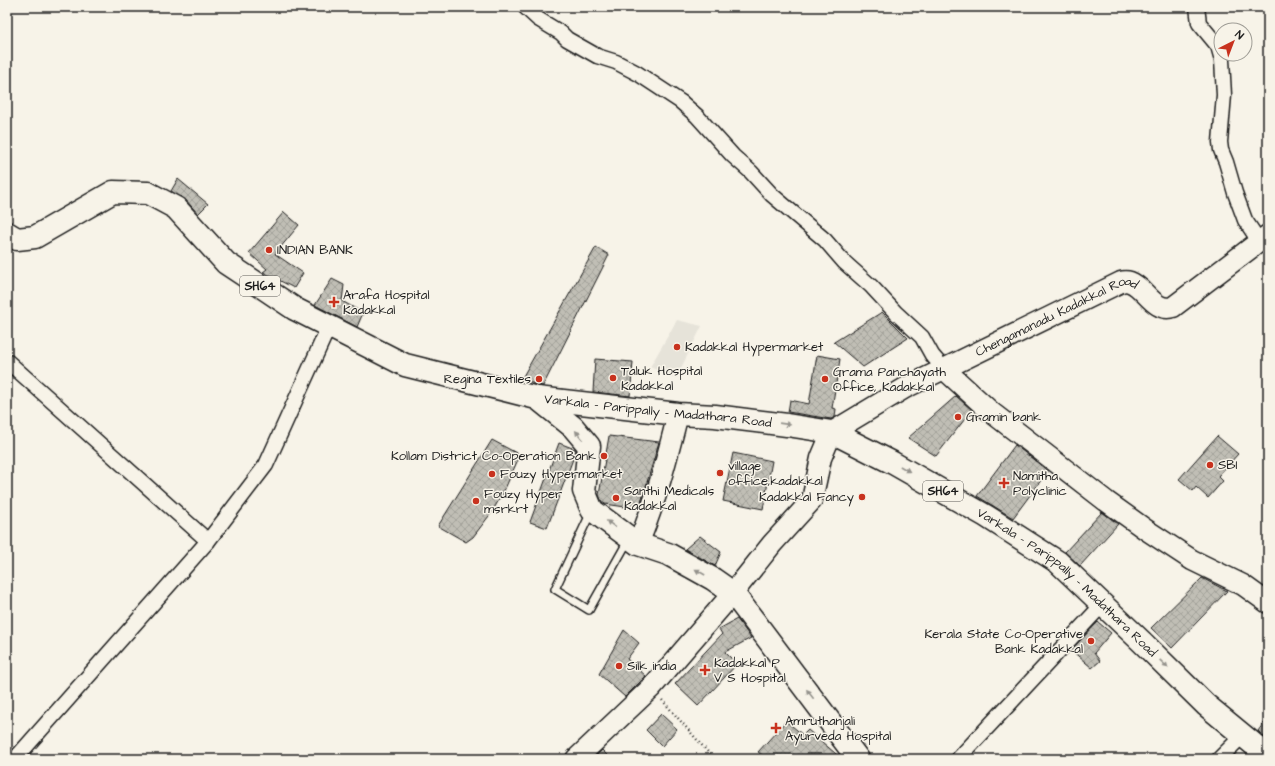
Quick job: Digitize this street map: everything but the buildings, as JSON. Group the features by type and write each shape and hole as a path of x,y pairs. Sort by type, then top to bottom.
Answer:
{"main road":[{"name":"Varkala - Parippally - Madathara Road","path":"7,233 17,238 35,237 113,192 148,194 176,208 226,263 295,309 405,365 537,398 678,414 715,416 832,432 893,463 986,516 1058,562 1206,705 1257,747 1268,759"},
{"path":"537,398 572,427 589,446 584,491 592,510 634,540 668,554 713,579 733,593 858,759"}],"street":[{"path":"525,7 538,19 568,39 597,56 616,62 637,73 681,102 697,116 733,156 751,172 772,195 825,240 844,262 871,286 896,313 922,337 932,355 944,369 991,412 1106,501 1145,529 1192,560 1243,585 1268,603"},
{"path":"1197,7 1199,23 1218,46 1222,60 1224,95 1220,142 1221,150 1245,220 1264,238"},
{"name":"Chengamanadu Kadakkal Road","path":"832,432 905,388 1121,282 1128,281 1135,284 1158,305 1165,308 1173,307 1264,238"},
{"path":"15,759 208,541 266,465 329,326"},
{"path":"7,360 208,541"},
{"path":"634,540 649,519 678,414"},
{"path":"576,759 651,688 733,593 772,544 812,500 821,458 832,432"},
{"path":"958,759 1102,604"},
{"path":"1219,759 1243,735"}],"lane":[{"path":"592,510 555,589 589,610 634,540"}],"path":[{"path":"651,688 714,759"}],"shaded area":[{"name":"Kadakkal Hypermarket","path":"677,320 702,326 676,378 650,367"}],"place":[{"name":"INDIAN BANK","path":"269,250"},
{"name":"Arafa Hospital Kadakkal","path":"334,302"},
{"name":"Kadakkal Hypermarket","path":"677,347"},
{"name":"Taluk Hospital Kadakkal","path":"613,378"},
{"name":"Regina Textiles","path":"539,379"},
{"name":"Grama Panchayath Office, Kadakkal","path":"825,379"},
{"name":"Gramin bank","path":"958,417"},
{"name":"Kollam District Co-Operation Bank","path":"604,456"},
{"name":"SBI","path":"1210,465"},
{"name":"village office,kadakkal","path":"720,473"},
{"name":"Fouzy Hypermarket","path":"492,474"},
{"name":"Namitha Polyclinic","path":"1004,483"},
{"name":"Kadakkal Fancy","path":"862,497"},
{"name":"Santhi Medicals Kadakkal","path":"616,498"},
{"name":"Fouzy Hyper msrkrt","path":"476,501"},
{"name":"Kerala State Co-Operative Bank Kadakkal","path":"1091,641"},
{"name":"Silk india","path":"619,666"},
{"name":"Kadakkal P V S Hospital","path":"705,670"},
{"name":"Amruthanjali Ayurveda Hospital","path":"776,728"}]}
